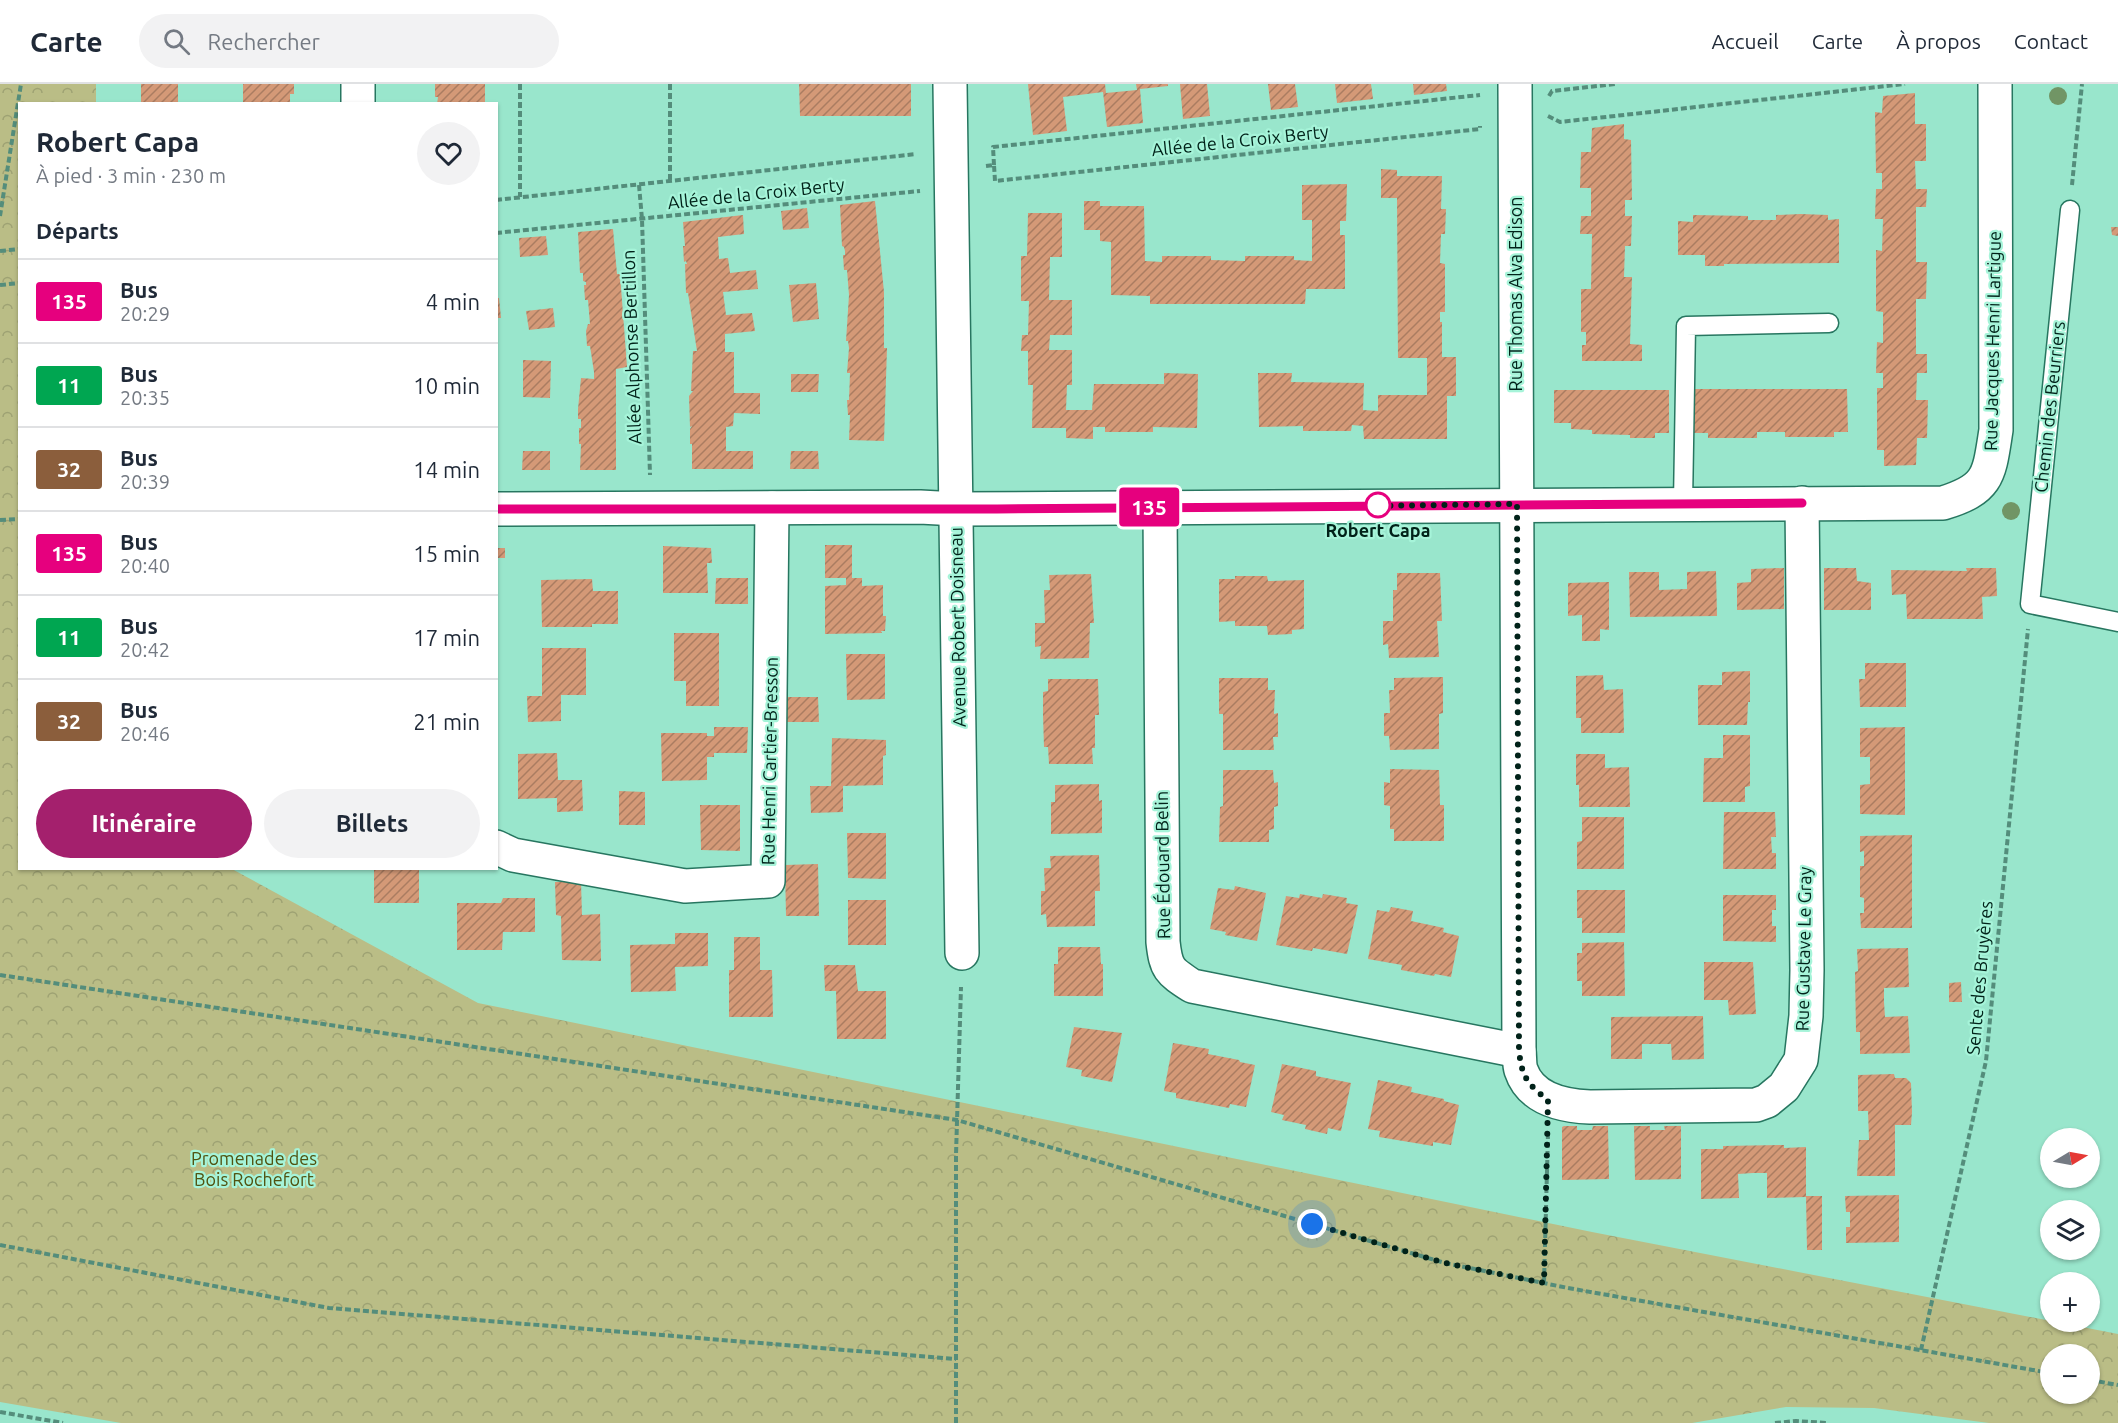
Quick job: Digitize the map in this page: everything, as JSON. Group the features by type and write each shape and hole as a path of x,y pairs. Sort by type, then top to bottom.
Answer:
{"street":[{"path":"358,84 358,102"},
{"name":"Avenue Robert Doisneau","path":"950,84 962,953"},
{"name":"Rue Jacques Henri Lartigue","path":"498,509 957,509 1943,503 1964,497 1983,483 1990,466 1996,430 1995,84"},
{"name":"Rue Thomas Alva Edison","path":"1519,1051 1517,504 1523,102"},
{"name":"Rue Gustave Le Gray","path":"1548,1100 1569,1106 1590,1107 1756,1105 1767,1101 1784,1087 1801,1060 1806,1016 1807,970 1802,503"},
{"name":"Rue Édouard Belin","path":"1160,507 1163,942 1166,963 1177,976 1192,986 1519,1051"},
{"name":"Rue Henri Cartier-Bresson","path":"498,848 513,855 685,886 768,881 772,508"},
{"path":"1519,1051 1521,1071 1537,1092 1548,1100"}],"lane":[{"name":"Chemin des Beurriers","path":"2030,604 2070,210"},
{"path":"1683,503 1686,326 1829,322"},
{"path":"2030,604 2118,622"}],"path":[{"path":"18,102 21,84"},
{"path":"520,84 520,197"},
{"path":"670,84 670,181"},
{"path":"1523,102 1552,91 1616,84"},
{"name":"Allée de la Croix Berty","path":"1480,105 1523,102 1560,122 1905,84"},
{"path":"2070,210 2082,84"},
{"name":"Allée de la Croix Berty","path":"1480,94 1480,129 995,181 994,165 993,147 1480,94"},
{"path":"0,216 18,103"},
{"path":"498,200 919,154 918,167 952,168 994,165"},
{"name":"Allée de la Croix Berty","path":"498,233 920,191 918,167"},
{"name":"Allée Alphonse Bertillon","path":"639,185 651,508"},
{"path":"0,251 18,249"},
{"path":"0,285 18,283"},
{"path":"0,520 18,519"},
{"name":"Sente des Bruyères","path":"1921,1350 1986,1061 2030,604"},
{"path":"956,1423 957,1120 962,953"},
{"path":"0,975 957,1120 1445,1263 1544,1283 2040,1371"},
{"path":"1544,1283 1548,1100"},
{"path":"0,1245 329,1308 956,1359"},
{"path":"2100,1382 2118,1385"},
{"path":"0,1412 63,1423"},
{"path":"1775,1423 1796,1421 1827,1423"}],"green space":[{"name":"Promenade des Bois Rochefort","path":"0,84 96,84 96,102 18,102 18,870 234,870 478,1003 1592,1232 2040,1319 2040,1332 2100,1331 2118,1334 2118,1423 1989,1423 1874,1408 1786,1407 1692,1423 121,1423 0,1402"}],"building":[{"path":"141,84 178,84 178,102 141,102"},
{"path":"243,84 294,84 294,94 290,94 290,102 243,102"},
{"path":"435,84 485,84 485,102 437,102 438,97 435,97"},
{"path":"799,84 911,84 911,116 800,116"},
{"path":"1028,84 1105,84 1106,93 1137,90 1136,84 1168,84 1168,86 1140,89 1143,123 1107,127 1103,92 1063,97 1067,131 1033,135"},
{"path":"1180,84 1207,84 1210,116 1183,119"},
{"path":"1268,84 1295,84 1298,107 1271,110"},
{"path":"1335,84 1371,84 1373,99 1337,103"},
{"path":"1413,84 1446,84 1447,91 1414,95"},
{"path":"1915,93 1915,124 1926,124 1926,161 1915,161 1916,189 1927,189 1926,207 1916,207 1916,262 1927,262 1926,299 1916,299 1916,354 1927,354 1927,373 1917,373 1916,400 1928,400 1927,438 1917,438 1916,465 1884,466 1884,450 1877,450 1877,388 1883,388 1883,373 1876,373 1877,342 1883,343 1883,312 1876,311 1876,250 1882,251 1883,219 1875,219 1876,189 1882,189 1882,173 1876,173 1875,112 1882,113 1883,96"},
{"path":"1624,124 1624,139 1631,140 1632,200 1625,200 1625,216 1632,216 1631,246 1625,246 1624,277 1632,277 1630,344 1642,345 1642,361 1582,361 1582,345 1586,345 1586,332 1581,332 1581,289 1591,289 1592,234 1580,234 1581,216 1591,216 1591,188 1580,188 1581,152 1591,152 1592,128"},
{"path":"1381,169 1397,170 1397,176 1442,176 1441,209 1446,209 1445,234 1441,234 1440,263 1445,264 1445,312 1440,312 1442,357 1456,357 1456,396 1447,396 1447,439 1364,439 1363,426 1352,425 1351,431 1303,431 1303,426 1259,427 1258,373 1292,373 1291,382 1364,383 1363,410 1378,411 1378,395 1427,395 1427,358 1398,358 1397,198 1381,198"},
{"path":"1347,184 1346,221 1340,221 1340,235 1345,235 1345,289 1306,289 1305,304 1150,304 1150,296 1111,295 1111,242 1100,241 1100,230 1084,230 1084,201 1100,201 1100,206 1144,206 1145,261 1162,262 1162,256 1211,256 1211,260 1245,261 1245,256 1294,256 1294,260 1312,261 1312,220 1302,220 1302,185"},
{"path":"875,201 884,292 884,348 887,348 884,441 849,440 850,415 848,415 847,400 849,400 850,373 847,373 849,348 848,341 846,341 849,295 847,270 844,270 845,251 842,246 840,205"},
{"path":"807,208 809,228 783,230 781,211"},
{"path":"1028,213 1062,213 1062,257 1050,257 1049,300 1072,300 1072,335 1050,335 1049,350 1072,350 1072,385 1067,385 1066,410 1092,410 1094,384 1164,384 1164,373 1198,374 1197,428 1153,427 1153,432 1105,432 1105,427 1093,427 1093,439 1066,438 1066,428 1032,428 1033,385 1028,385 1028,351 1021,351 1022,335 1028,335 1029,301 1021,301 1021,256 1027,256"},
{"path":"743,215 744,234 718,237 719,259 728,258 730,273 756,270 758,289 723,292 726,315 752,313 755,331 725,334 725,352 734,352 734,393 760,393 760,414 734,413 733,426 726,427 726,451 753,451 753,469 692,469 689,396 693,391 691,391 693,351 697,351 688,293 686,293 685,264 687,264 686,261 684,262 683,222"},
{"path":"1693,215 1748,216 1748,220 1776,220 1776,215 1828,215 1828,220 1839,219 1839,263 1705,266 1705,255 1678,255 1678,221 1693,222"},
{"path":"2111,227 2118,227 2118,236 2112,235"},
{"path":"613,229 617,274 620,274 627,367 616,369 616,470 580,470 579,428 581,428 581,419 578,419 578,409 581,378 594,379 594,372 590,346 587,346 586,331 590,324 588,300 585,300 584,285 586,282 583,281 583,273 580,273 578,232"},
{"path":"546,236 548,255 520,257 519,238"},
{"path":"816,283 819,319 793,322 789,285"},
{"path":"498,298 499,298 501,318 498,318"},
{"path":"553,308 555,327 529,330 526,311"},
{"path":"523,360 551,361 550,398 523,397"},
{"path":"791,374 819,374 818,392 791,392"},
{"path":"1694,389 1847,389 1848,432 1834,432 1834,437 1785,437 1785,432 1757,432 1757,438 1708,438 1708,433 1694,433"},
{"path":"1554,390 1669,390 1669,433 1655,433 1655,438 1630,438 1630,435 1592,434 1592,430 1571,429 1571,423 1554,423"},
{"path":"523,451 550,451 550,470 522,470"},
{"path":"791,451 818,451 819,469 790,469"},
{"path":"825,545 852,545 852,578 862,578 862,586 883,585 885,631 881,631 882,633 825,634 825,586 846,585 846,578 825,578"},
{"path":"663,546 711,548 712,563 707,563 708,593 663,593"},
{"path":"498,548 505,548 505,558 498,558"},
{"path":"1784,568 1784,609 1737,610 1737,583 1751,582 1751,569"},
{"path":"1824,568 1856,568 1857,581 1871,583 1871,610 1824,610"},
{"path":"1966,568 1996,568 1997,596 1982,597 1983,619 1907,619 1906,594 1892,595 1891,570 1967,571"},
{"path":"1716,571 1717,616 1630,617 1629,572 1659,572 1659,590 1687,589 1687,572"},
{"path":"1397,573 1440,573 1442,621 1437,621 1439,657 1389,658 1388,644 1383,645 1383,621 1393,621 1393,590 1397,590"},
{"path":"1091,574 1094,623 1090,623 1089,658 1040,659 1041,646 1035,647 1035,623 1045,623 1044,590 1050,590 1049,575"},
{"path":"1235,576 1267,576 1268,581 1304,580 1304,629 1292,630 1292,634 1268,635 1267,626 1235,626 1235,621 1219,622 1219,579 1235,579"},
{"path":"716,578 748,578 748,604 715,604"},
{"path":"592,579 593,591 618,591 618,624 592,624 592,627 542,627 541,580"},
{"path":"1609,582 1609,630 1600,629 1600,641 1582,641 1582,615 1568,616 1568,583"},
{"path":"674,633 719,633 719,706 686,706 686,681 674,681"},
{"path":"542,648 586,648 586,695 561,695 561,721 528,722 527,696 542,696"},
{"path":"846,654 885,654 885,699 847,700"},
{"path":"1865,663 1906,663 1906,707 1860,707 1859,679 1865,679"},
{"path":"1750,671 1747,725 1698,725 1698,685 1722,685 1722,672"},
{"path":"1603,675 1604,690 1623,689 1624,733 1581,733 1581,718 1576,718 1576,676"},
{"path":"1443,677 1443,713 1439,714 1439,749 1390,750 1389,736 1384,736 1384,713 1390,713 1389,690 1394,690 1394,678"},
{"path":"1219,678 1268,678 1268,690 1275,690 1274,714 1278,713 1278,737 1273,737 1274,750 1223,750 1223,714 1219,714"},
{"path":"1048,679 1098,679 1099,715 1095,715 1093,764 1049,764 1048,747 1044,747 1043,715 1043,692 1048,691"},
{"path":"786,697 818,697 819,722 786,722"},
{"path":"714,727 748,727 747,753 714,753 714,757 707,757 707,780 662,781 661,733 707,733 707,736 714,736"},
{"path":"1905,727 1905,815 1860,814 1860,785 1870,784 1870,757 1860,757 1860,728"},
{"path":"1723,735 1750,735 1750,786 1745,787 1745,802 1703,802 1704,758 1723,758"},
{"path":"832,738 886,740 886,755 883,756 883,785 843,786 843,812 811,813 810,786 831,786"},
{"path":"557,753 558,780 582,780 583,811 557,812 557,798 518,799 518,754"},
{"path":"1576,754 1605,754 1605,768 1629,767 1630,807 1579,807"},
{"path":"1390,769 1439,770 1440,805 1444,805 1444,841 1394,841 1394,829 1390,829 1390,806 1384,805 1384,782 1390,783"},
{"path":"1223,770 1273,770 1274,783 1278,782 1278,806 1274,807 1274,829 1269,830 1269,842 1219,842 1220,807 1223,806"},
{"path":"1099,784 1099,801 1102,800 1102,833 1051,834 1051,802 1055,802 1055,785"},
{"path":"619,791 645,792 645,825 619,825"},
{"path":"700,805 740,805 740,851 701,850"},
{"path":"1724,812 1775,812 1776,837 1771,837 1772,853 1776,853 1776,869 1723,869"},
{"path":"1582,817 1624,817 1624,869 1577,869 1577,842 1582,841"},
{"path":"847,833 886,833 886,879 848,878"},
{"path":"1912,835 1912,928 1861,928 1860,913 1864,913 1864,898 1860,897 1860,866 1864,866 1864,851 1860,852 1860,836"},
{"path":"1099,855 1100,891 1095,891 1095,926 1047,927 1046,914 1041,915 1041,891 1045,891 1044,868 1051,868 1050,856"},
{"path":"818,864 819,916 786,916 785,865"},
{"path":"374,870 419,870 419,903 374,903"},
{"path":"555,882 581,882 582,915 600,914 601,961 562,960 561,916 556,915"},
{"path":"1235,886 1266,893 1257,941 1225,935 1226,932 1210,929 1218,888 1234,890"},
{"path":"1577,890 1625,890 1625,933 1582,933 1582,918 1577,918"},
{"path":"1300,894 1322,898 1323,894 1347,898 1346,903 1358,905 1347,954 1276,945 1286,896 1299,898"},
{"path":"1723,895 1776,895 1776,910 1772,910 1772,926 1776,926 1776,942 1723,941"},
{"path":"503,898 535,898 535,932 503,932 502,950 457,950 457,903 501,903"},
{"path":"848,900 886,900 886,945 848,945"},
{"path":"1391,907 1413,911 1411,921 1444,928 1443,932 1459,936 1451,977 1401,970 1402,965 1368,959 1377,910 1389,912"},
{"path":"675,933 708,933 708,966 675,967 676,991 631,992 630,945 675,944"},
{"path":"734,937 760,937 760,970 772,970 773,1017 729,1017 729,970 734,970"},
{"path":"1624,942 1625,996 1582,996 1582,981 1577,981 1577,953 1582,953 1582,943"},
{"path":"1058,947 1100,947 1101,964 1103,964 1103,996 1054,996 1054,964 1058,964"},
{"path":"1908,948 1909,987 1884,988 1884,1002 1885,1017 1908,1016 1910,1053 1860,1054 1860,1032 1856,1032 1857,949"},
{"path":"1704,962 1753,962 1756,1014 1729,1015 1728,1000 1704,1000"},
{"path":"824,965 855,965 858,991 886,991 886,1039 837,1039 836,991 825,991"},
{"path":"1961,982 1962,1002 1949,1002 1949,983"},
{"path":"1703,1016 1704,1059 1672,1060 1671,1044 1642,1044 1642,1059 1611,1059 1611,1017"},
{"path":"1074,1027 1122,1033 1112,1082 1081,1076 1082,1070 1066,1067"},
{"path":"1173,1043 1209,1049 1208,1054 1255,1065 1246,1107 1230,1104 1229,1108 1176,1098 1176,1093 1164,1091"},
{"path":"1282,1064 1316,1071 1316,1076 1351,1083 1341,1131 1328,1128 1327,1134 1305,1129 1306,1125 1282,1120 1284,1115 1271,1112"},
{"path":"1894,1074 1895,1078 1906,1078 1911,1083 1912,1112 1911,1125 1895,1125 1895,1176 1857,1176 1859,1140 1869,1140 1868,1111 1858,1111 1858,1075"},
{"path":"1378,1080 1412,1087 1411,1092 1444,1099 1444,1101 1459,1105 1451,1145 1433,1142 1433,1146 1379,1137 1380,1131 1368,1129"},
{"path":"1577,1126 1577,1130 1592,1130 1593,1126 1608,1126 1609,1179 1562,1180 1562,1127"},
{"path":"1634,1126 1650,1126 1650,1130 1665,1130 1664,1126 1681,1126 1681,1179 1635,1180"},
{"path":"1784,1145 1784,1148 1806,1147 1806,1197 1767,1198 1767,1173 1753,1173 1738,1174 1739,1198 1701,1199 1701,1149 1723,1149 1723,1146"},
{"path":"1899,1195 1899,1242 1846,1243 1846,1227 1850,1227 1850,1212 1846,1212 1845,1196"},
{"path":"1806,1196 1822,1196 1822,1250 1807,1250"}],"bus line":[{"name":"135","path":"498,509 920,507 997,509 1802,503"}],"place":[{"name":"Robert Capa","path":"1378,505"}],"route":[{"path":"1312,1224 1445,1263 1544,1283 1548,1100 1537,1092 1521,1071 1519,1051 1517,504 1372,506 1378,505"}]}
